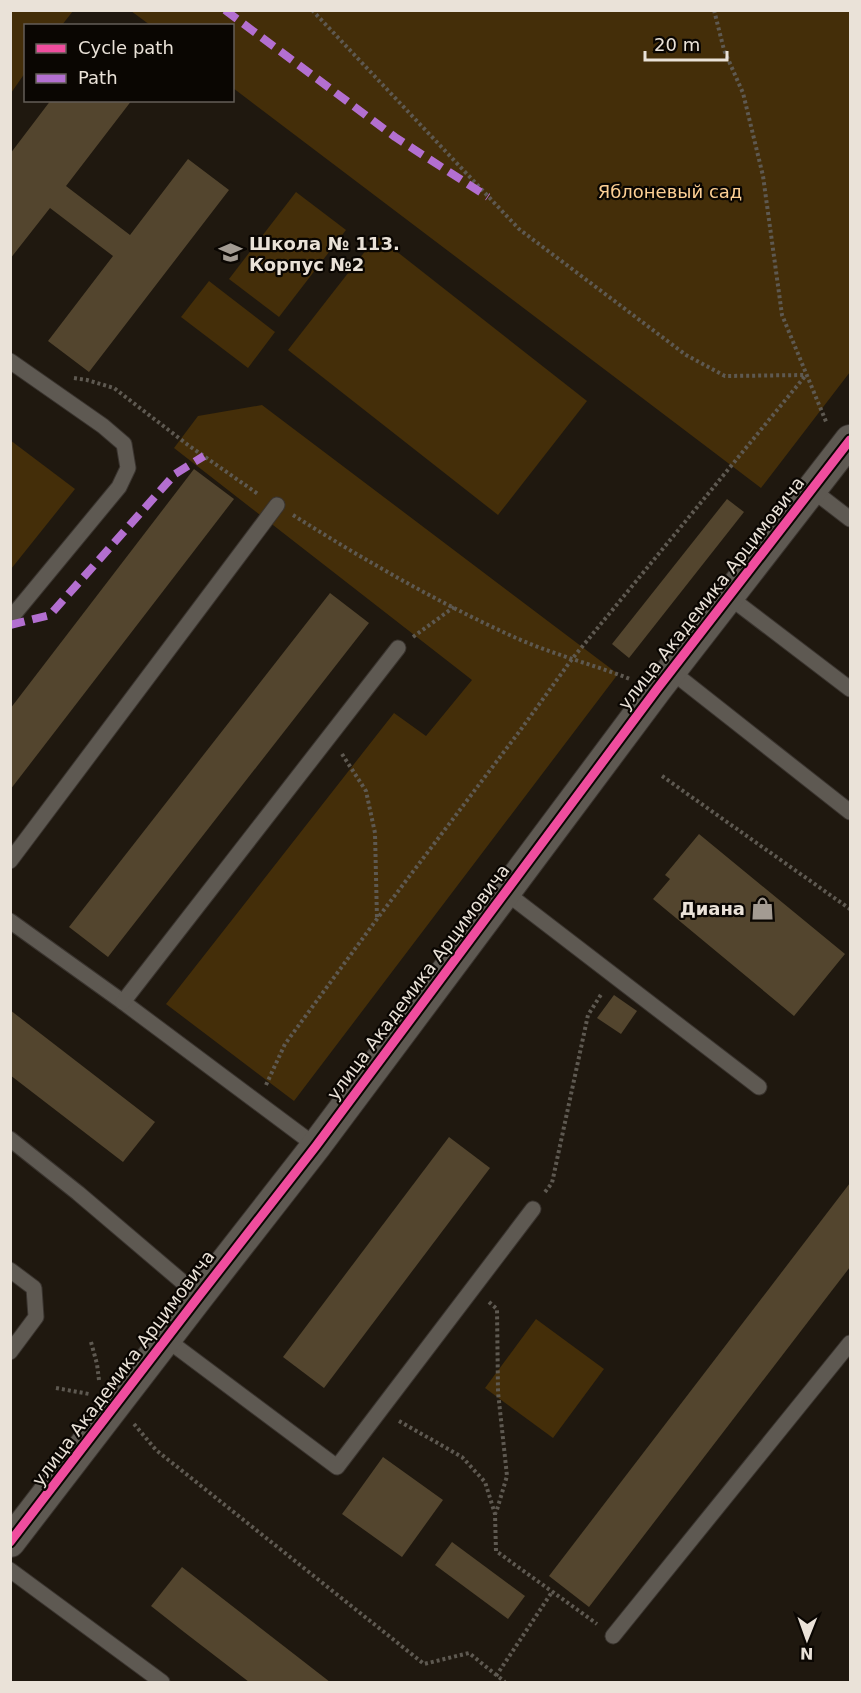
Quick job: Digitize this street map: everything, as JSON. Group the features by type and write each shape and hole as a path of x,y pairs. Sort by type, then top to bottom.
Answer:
{"street":[{"name":"улица Академика Арцимовича","path":"10,1542 316,1146 664,680 845,446"}],"lane":[{"path":"10,361 103,426 124,444 128,468 118,487 10,619"},
{"path":"811,489 850,519"},
{"path":"10,861 277,505"},
{"path":"728,596 850,689"},
{"path":"123,1002 398,648"},
{"path":"664,680 850,812"},
{"path":"505,892 759,1087"},
{"path":"10,921 316,1146"},
{"path":"10,1139 78,1193 199,1296"},
{"path":"166,1339 337,1467 533,1209"},
{"path":"10,1270 34,1288 36,1317 10,1352"},
{"path":"613,1636 850,1343"},
{"path":"10,1570 162,1683"}],"path":[{"path":"312,10 519,229 686,355 725,376 806,375"},
{"path":"714,10 724,50 742,93 763,177 782,315 806,375 845,446"},
{"path":"258,1102 285,1044 572,659 806,375"},
{"path":"35,378 62,377 87,380 114,388 239,481 347,550 515,638 618,674 664,680"},
{"path":"398,648 454,608"},
{"path":"305,768 340,751 366,791 375,833 377,919"},
{"path":"662,776 850,909"},
{"path":"533,1209 552,1183 588,1015 613,975"},
{"path":"495,1514 507,1476 498,1392 497,1309"},
{"path":"91,1342 97,1365"},
{"path":"56,1388 78,1392"},
{"path":"380,1410 462,1457 485,1482 495,1514 496,1551 613,1636"},
{"path":"129,1418 156,1450 424,1664 469,1653 505,1683"},
{"path":"496,1676 552,1592"}],"green space":[{"path":"11,10 73,11 63,24 24,24 24,74 11,93"},
{"name":"Яблоневый сад","path":"131,11 850,11 850,372 761,488 234,89 234,24 149,24"},
{"path":"296,192 346,230 279,317 229,279"},
{"path":"377,236 587,401 498,515 288,350"},
{"path":"209,281 275,332 248,368 181,317"},
{"path":"262,405 618,674 294,1101 166,1004 394,713 426,736 472,680 174,448 198,416"},
{"path":"10,440 75,489 11,569 10,569"},
{"path":"536,1319 604,1369 553,1438 485,1388"}],"building":[{"path":"49,102 130,102 66,186 130,235 188,159 229,190 89,372 48,341 113,256 50,208 10,259 10,154"},
{"path":"194,469 234,499 10,790 10,709"},
{"path":"727,499 744,512 629,658 612,644"},
{"path":"330,593 369,623 108,957 69,927"},
{"path":"699,834 845,954 794,1016 653,899 670,879 665,875"},
{"path":"614,995 637,1011 621,1034 597,1018"},
{"path":"10,1010 155,1122 123,1162 10,1075"},
{"path":"449,1137 490,1168 324,1388 283,1357"},
{"path":"850,1183 850,1267 589,1607 549,1576"},
{"path":"383,1457 443,1500 402,1557 342,1514"},
{"path":"452,1542 525,1596 508,1619 435,1565"},
{"path":"182,1567 330,1682 249,1682 184,1632 151,1606"}],"marked path":[{"path":"225,10 395,137 488,197"},
{"path":"10,625 50,615 175,474 204,456"}],"cycle path":[{"path":"10,1542 316,1146 657,689 850,440"}],"place":[{"name":"Школа № 113. Корпус №2","path":"231,253"},
{"name":"Диана","path":"763,908"}]}
